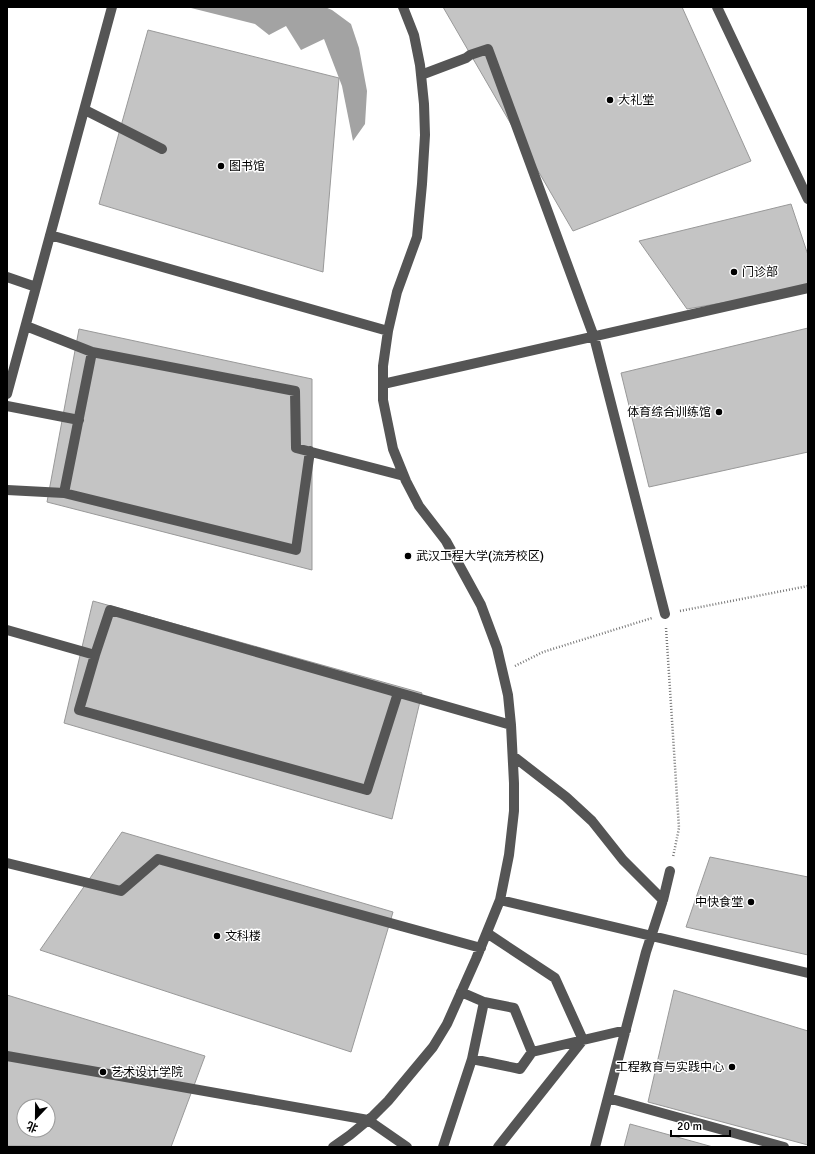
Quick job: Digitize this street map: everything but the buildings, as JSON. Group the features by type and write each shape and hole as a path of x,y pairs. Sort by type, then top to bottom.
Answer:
{"street":[{"path":"7,394 112,7"},
{"path":"333,1147 368,1120 388,1101 433,1047 447,1024 481,948 500,900 509,855 514,812 513,756 508,695 497,648 481,605 446,541 419,506 404,476 393,449 383,400 383,366 388,331 397,292 417,237 425,135 421,75 414,36 403,7"},
{"path":"717,7 808,199"},
{"path":"421,75 488,49 594,337 665,614"},
{"path":"85,110 162,149"},
{"path":"50,235 388,331"},
{"path":"7,277 36,287"},
{"path":"383,384 808,288"},
{"path":"26,326 92,352 296,391 296,448 404,476"},
{"path":"64,494 92,352"},
{"path":"7,406 78,420"},
{"path":"7,490 64,494 296,550 310,451"},
{"path":"398,693 367,790 79,710 110,610 511,725"},
{"path":"7,630 95,655"},
{"path":"513,756 566,797 592,821 623,860 663,900"},
{"path":"7,863 121,891 158,859 481,948"},
{"path":"595,1147 651,936 663,900 670,871"},
{"path":"500,900 808,973"},
{"path":"487,933 555,978 583,1040"},
{"path":"461,992 484,1002 514,1008 532,1052"},
{"path":"443,1147 472,1058 484,1002"},
{"path":"472,1058 520,1069 532,1052 626,1030"},
{"path":"498,1147 583,1040"},
{"path":"7,1056 368,1120 407,1147"},
{"path":"608,1098 784,1147"}],"path":[{"path":"665,614 678,828 670,871"}],"shaded area":[{"path":"187,7 325,7 332,10 351,24 359,48 367,91 365,124 353,141 342,86 324,39 301,50 286,26 269,35 255,24"}],"place":[{"name":"大礼堂","path":"610,100"},
{"name":"图书馆","path":"221,166"},
{"name":"门诊部","path":"734,272"},
{"name":"体育综合训练馆","path":"719,412"},
{"name":"武汉工程大学(流芳校区)","path":"408,556"},
{"name":"中快食堂","path":"751,902"},
{"name":"文科楼","path":"217,936"},
{"name":"工程教育与实践中心","path":"732,1067"},
{"name":"艺术设计学院","path":"103,1072"}]}
